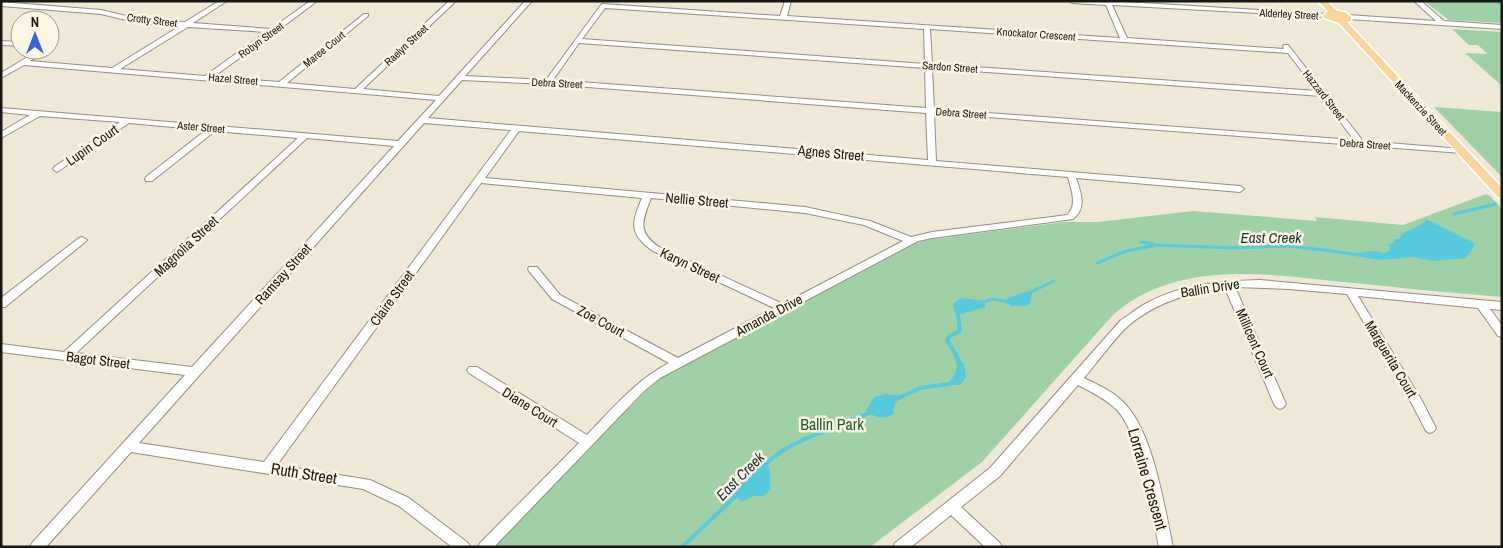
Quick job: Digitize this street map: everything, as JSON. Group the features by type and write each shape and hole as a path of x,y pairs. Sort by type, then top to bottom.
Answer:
{"main road":[{"name":"Mackenzie Street","path":"1322,1 1502,195"}],"street":[{"path":"114,70 224,1"},
{"name":"Robyn Street","path":"208,78 314,1"},
{"name":"Raelyn Street","path":"358,90 453,1"},
{"name":"Ramsay Street","path":"37,547 529,1"},
{"path":"783,18 788,1"},
{"name":"Alderley Street","path":"1072,1 1502,27"},
{"path":"1227,1 1234,11"},
{"path":"1417,1 1442,23"},
{"name":"Crotty Street","path":"1,4 101,12 139,21 274,31"},
{"path":"1108,4 1124,40"},
{"name":"Knockator Crescent","path":"548,82 600,5 1124,40 1288,48"},
{"name":"Maree Court","path":"282,84 366,15"},
{"path":"927,27 932,162"},
{"name":"Sardon Street","path":"577,41 1322,94"},
{"name":"Hazzard Street","path":"1288,48 1361,144"},
{"path":"1,76 28,60"},
{"name":"Hazel Street","path":"23,63 442,98"},
{"name":"Debra Street","path":"460,78 548,82 1462,152"},
{"name":"Aster Street","path":"1,110 400,144"},
{"path":"1,136 37,114"},
{"name":"Agnes Street","path":"422,120 1240,189"},
{"name":"Lupin Court","path":"56,169 127,121"},
{"path":"149,179 213,128"},
{"name":"Claire Street","path":"267,468 517,128"},
{"name":"Magnolia Street","path":"66,356 305,136"},
{"name":"Amanda Drive","path":"485,547 648,381 678,363 911,241 932,235 1070,217 1076,214 1079,206 1070,174"},
{"name":"Nellie Street","path":"479,180 821,212 867,223 911,241"},
{"name":"Karyn Street","path":"648,195 639,214 637,225 640,234 646,242 656,249 783,308"},
{"path":"1,304 82,240"},
{"name":"Zoe Court","path":"533,269 556,297 678,363"},
{"name":"Ballin Drive","path":"900,547 981,484 1009,458 1125,322 1144,308 1179,292 1206,286 1228,284 1274,284 1502,306"},
{"name":"Millicent Court","path":"1228,284 1280,404"},
{"name":"Marguerita Court","path":"1350,292 1430,428"},
{"path":"1481,304 1502,333"},
{"name":"Bagot Street","path":"1,348 194,372"},
{"name":"Diane Court","path":"473,370 588,442"},
{"name":"Lorraine Crescent","path":"1077,379 1121,407 1130,418 1138,435 1166,547"},
{"name":"Ruth Street","path":"128,446 350,480 379,489 404,502 463,547"},
{"path":"952,507 995,547"}],"green space":[{"path":"1424,1 1502,1 1502,23 1449,20"},
{"path":"1452,29 1502,32 1502,86 1465,53 1488,54 1478,45 1469,45"},
{"path":"1434,107 1502,112 1502,177"},
{"name":"Ballin Park","path":"1486,194 1502,209 1502,297 1259,274 1227,274 1196,278 1166,285 1138,297 1112,316 982,462 870,547 494,547 646,391 660,379 912,245 925,240 1064,222 1098,222 1193,211 1317,221 1315,217 1403,225"}],"water":[{"path":"1426,219 1473,242 1475,245 1466,258 1435,261 1412,257 1382,260 1320,251 1327,251 1321,248 1357,253 1373,251 1386,253 1390,250 1388,244 1394,243 1394,239 1399,239 1401,235 1420,225"},
{"path":"1028,291 1032,293 1030,303 1027,306 1012,306 1005,302 1006,299"},
{"path":"961,298 985,301 985,307 962,314 955,313 953,304"},
{"path":"953,355 964,364 966,377 960,385 947,385 955,375 957,368"},
{"path":"886,394 903,396 895,403 893,414 879,417 872,415 866,410 874,398"},
{"path":"757,464 762,469 768,465 770,471 770,490 763,496 754,496 742,502 726,489 739,474"}],"waterway":[{"name":"East Creek","path":"1495,1 1502,5"},
{"name":"East Creek","path":"1454,214 1496,204"},
{"name":"East Creek","path":"1141,242 1153,244"},
{"name":"East Creek","path":"1097,263 1126,251 1157,245 1235,248 1288,246 1332,251"},
{"name":"East Creek","path":"1029,293 1054,281"},
{"name":"East Creek","path":"983,302 994,299 1008,302"},
{"name":"East Creek","path":"958,315 960,331 950,336 947,340 959,360"},
{"name":"East Creek","path":"899,398 920,388 950,384"},
{"name":"East Creek","path":"759,471 770,460 797,443 871,412"},
{"name":"East Creek","path":"682,547 738,494"}]}
